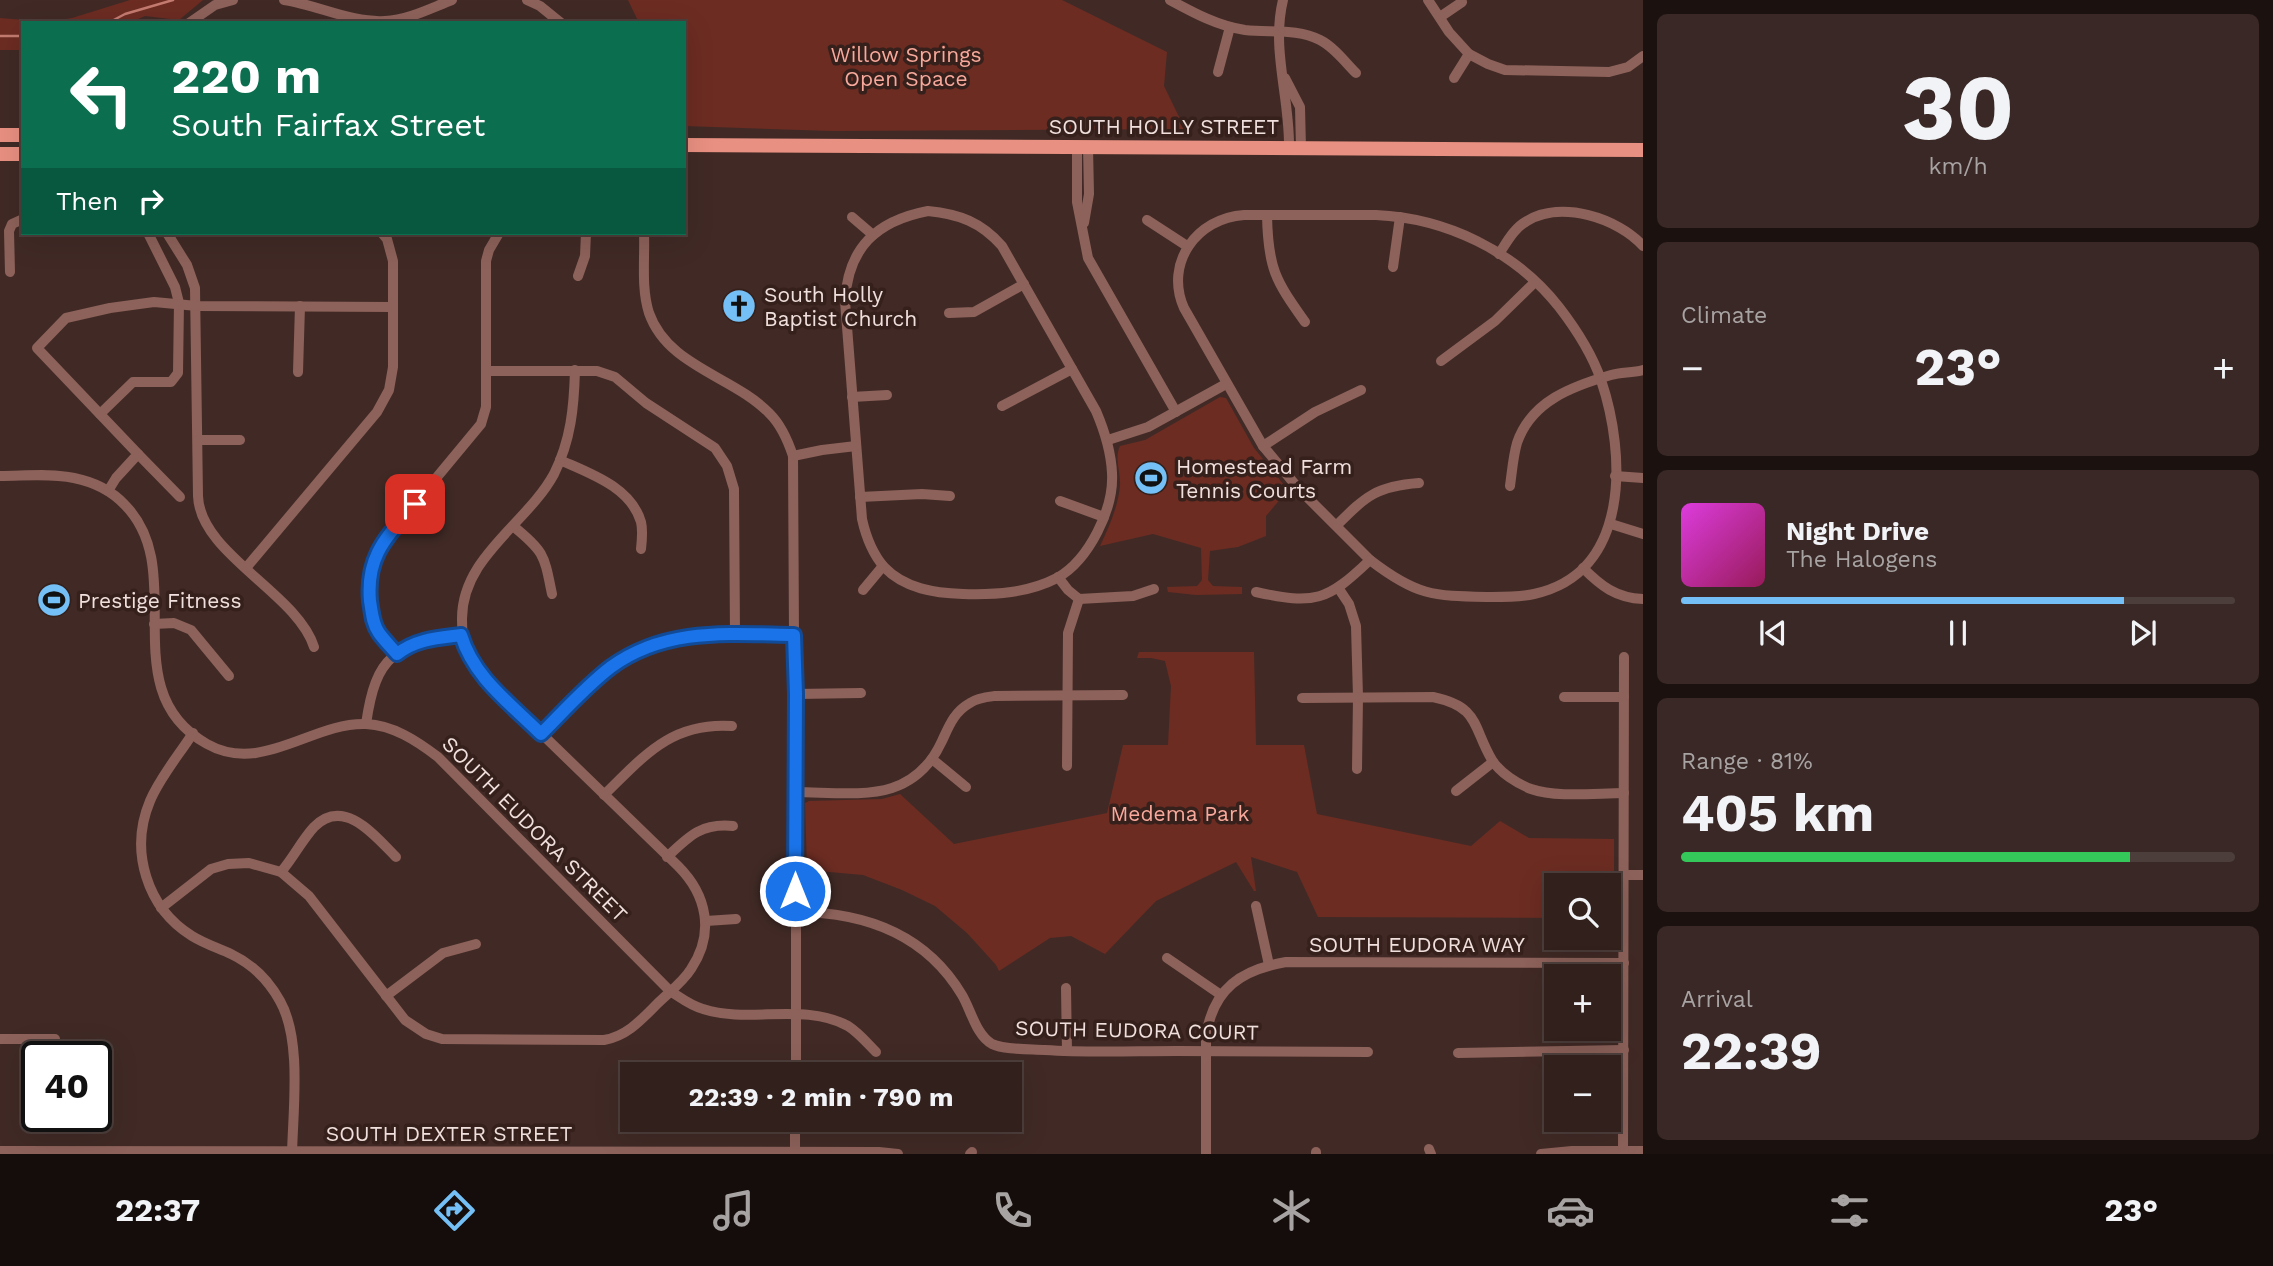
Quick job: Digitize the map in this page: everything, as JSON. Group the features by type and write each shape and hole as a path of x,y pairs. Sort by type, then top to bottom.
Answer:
{"main road":[{"path":"0,135 21,135"},
{"name":"SOUTH HOLLY STREET","path":"686,145 1643,150"},
{"path":"0,154 21,154"}],"street":[{"path":"192,21 215,5 233,0"},
{"path":"284,0 353,18 386,21 406,17 452,0"},
{"path":"527,0 540,6 559,21"},
{"path":"1170,0 1198,15 1230,27 1294,32 1317,38 1326,43 1356,73"},
{"path":"1283,0 1278,32 1295,148"},
{"path":"1428,0 1449,32 1469,54 1496,67 1516,72 1609,72 1628,66 1643,56"},
{"path":"1440,17 1462,2"},
{"path":"1218,72 1230,27"},
{"path":"1454,78 1469,54"},
{"path":"1082,147 1077,197 1085,249 1094,270 1176,412"},
{"path":"928,211 953,214 979,225 1002,246 1096,411 1108,440 1112,483 1104,517 1090,546 1058,577 1008,593 940,593 912,586 899,579 883,566 869,545 862,519 845,301 846,284 852,264 873,235 885,225 907,215 928,211"},
{"path":"1499,254 1516,229 1545,214 1576,213 1597,217 1641,241"},
{"path":"1267,215 1268,247 1273,270 1286,296 1305,322"},
{"path":"1267,215 1400,217 1421,220 1459,233 1499,254 1535,282 1560,307 1577,331 1600,379 1616,454 1615,506 1611,524 1602,543 1583,568 1568,580 1536,594 1521,597 1450,597 1428,594 1407,586 1370,560 1298,488 1263,446 1181,303 1178,277 1187,246 1214,222 1234,216 1267,215"},
{"path":"852,217 873,235"},
{"path":"1393,267 1400,217"},
{"path":"10,272 9,230 12,224 21,220"},
{"path":"1147,220 1187,246"},
{"path":"100,414 133,382 171,382 178,373 179,303 175,287 149,235"},
{"path":"169,235 192,275 197,306 198,508 213,535 304,626 314,647"},
{"path":"246,568 385,401 392,381 393,261 384,235"},
{"path":"397,654 379,633 372,615 369,584 373,562 384,541 477,431 486,407 486,261 488,250 498,235"},
{"path":"578,276 586,256 586,235"},
{"path":"644,235 646,302 656,329 685,357 750,398 771,415 789,442 793,456 796,1062"},
{"path":"1441,361 1496,321 1535,282"},
{"path":"948,313 974,312 1024,284"},
{"path":"180,497 37,348 66,318 154,302 197,306 393,307"},
{"path":"298,372 300,306"},
{"path":"1002,406 1072,369"},
{"path":"486,370 597,371 615,377 646,403 706,441 722,456 732,477 734,489 735,634"},
{"path":"161,908 201,875 228,864 249,863 281,872 309,896 410,1024 426,1034 442,1039 604,1040 627,1032 690,971 698,957 706,921 704,907 695,886 688,876 480,674 461,635 464,595 473,574 548,484 560,460 571,428 575,370"},
{"path":"1510,486 1518,440 1530,418 1544,404 1612,374 1643,370"},
{"path":"1108,440 1138,431 1226,384"},
{"path":"1263,446 1315,412 1361,390"},
{"path":"852,397 887,395"},
{"path":"198,440 240,440"},
{"path":"793,456 856,446"},
{"path":"108,491 138,454"},
{"path":"560,460 590,473 626,496 637,510 641,522 641,549"},
{"path":"0,476 72,477 90,482 108,491 131,511 149,544 154,569 156,668 163,694 174,713 193,733 154,792 142,825 142,863 146,880 161,908 193,936 253,968 273,989 282,1004 290,1025 294,1049 292,1153"},
{"path":"1615,476 1643,478"},
{"path":"1337,525 1360,502 1374,493 1395,485 1419,483"},
{"path":"860,498 912,494 950,496"},
{"path":"1060,501 1104,517"},
{"path":"1611,524 1643,534"},
{"path":"513,526 539,549 545,561 552,594"},
{"path":"1256,592 1284,598 1313,598 1339,589 1370,560"},
{"path":"863,590 883,566"},
{"path":"1583,568 1611,592 1627,598 1643,599"},
{"path":"1058,577 1079,599 1133,596 1154,589"},
{"path":"1339,589 1349,604 1356,626 1357,769"},
{"path":"1068,766 1068,633 1079,599"},
{"path":"154,624 174,623 191,630 229,676"},
{"path":"541,734 596,680 635,652 679,637 700,634 794,635"},
{"path":"366,724 378,675 397,654 424,640 461,635"},
{"path":"1623,1152 1625,657"},
{"path":"796,694 861,693"},
{"path":"796,792 882,790 910,779 932,760 954,716 972,701 995,696 1123,695"},
{"path":"1302,698 1433,697 1455,703 1475,721 1493,762 1519,783 1539,792 1624,793"},
{"path":"1564,697 1624,697"},
{"name":"SOUTH EUDORA STREET","path":"193,733 220,749 258,753 287,746 334,727 366,724 401,733 419,742 438,757 670,991 694,1006 717,1013 797,1015 832,1019 860,1035 876,1052"},
{"path":"604,795 650,751 667,739 704,726 732,726"},
{"path":"932,760 966,787"},
{"path":"1456,791 1493,762"},
{"path":"281,872 314,827 333,817 347,817 362,824 396,857"},
{"path":"667,857 695,832 710,826 733,826"},
{"path":"1624,875 1643,875"},
{"path":"1256,906 1269,965"},
{"name":"SOUTH EUDORA COURT","path":"795,912 823,912 847,916 873,922 899,934 932,959 952,981 981,1032 992,1044 999,1046 1068,1051 1368,1052"},
{"path":"706,921 736,919"},
{"path":"386,996 443,953 476,944"},
{"path":"1167,958 1221,995"},
{"name":"SOUTH EUDORA WAY","path":"1206,1154 1206,1051 1209,1018 1221,995 1241,976 1269,965 1286,962 1624,964"},
{"path":"1066,988 1068,1051"},
{"path":"0,1039 55,1039"},
{"path":"1458,1053 1624,1051"},
{"path":"795,1132 795,1153"},
{"name":"SOUTH DEXTER STREET","path":"0,1151 898,1154"},
{"path":"1541,1154 1643,1151"}],"green space":[{"path":"130,0 203,0 179,20 145,16 134,21 54,21"},
{"name":"Willow Springs Open Space","path":"628,0 1062,0 1167,52 1164,86 1185,129 832,131 686,126 686,21 638,21"},
{"path":"0,18 36,21 21,21 21,50 0,50"},
{"path":"1220,397 1226,398 1254,448 1288,490 1266,516 1266,536 1238,547 1210,551 1208,580 1213,586 1242,587 1242,594 1196,595 1168,592 1167,587 1197,586 1202,580 1201,548 1153,534 1100,546 1113,517 1119,494 1118,451 1120,446 1145,440"},
{"name":"Medema Park","path":"1139,652 1254,652 1256,745 1304,745 1317,814 1471,846 1500,821 1529,838 1614,839 1614,873 1544,873 1544,918 1318,917 1297,872 1251,857 1256,891 1236,862 1156,901 1105,954 1071,936 1050,938 999,971 967,933 935,906 863,875 807,870 805,803 809,801 882,799 900,794 954,844 1107,813 1123,745 1168,745 1171,686 1165,661 1137,658"}],"waterway":[{"path":"112,21 125,14 173,0"},
{"path":"0,36 21,36"}],"place":[{"name":"South Holly Baptist Church","path":"739,306"},
{"name":"Homestead Farm Tennis Courts","path":"1151,478"},
{"name":"Prestige Fitness","path":"54,600"}],"route":[{"path":"415,504 384,541 373,562 369,584 372,615 379,633 397,654 424,640 461,635 472,663 480,674 541,734 610,668 648,646 700,634 794,635 795,891"}]}
